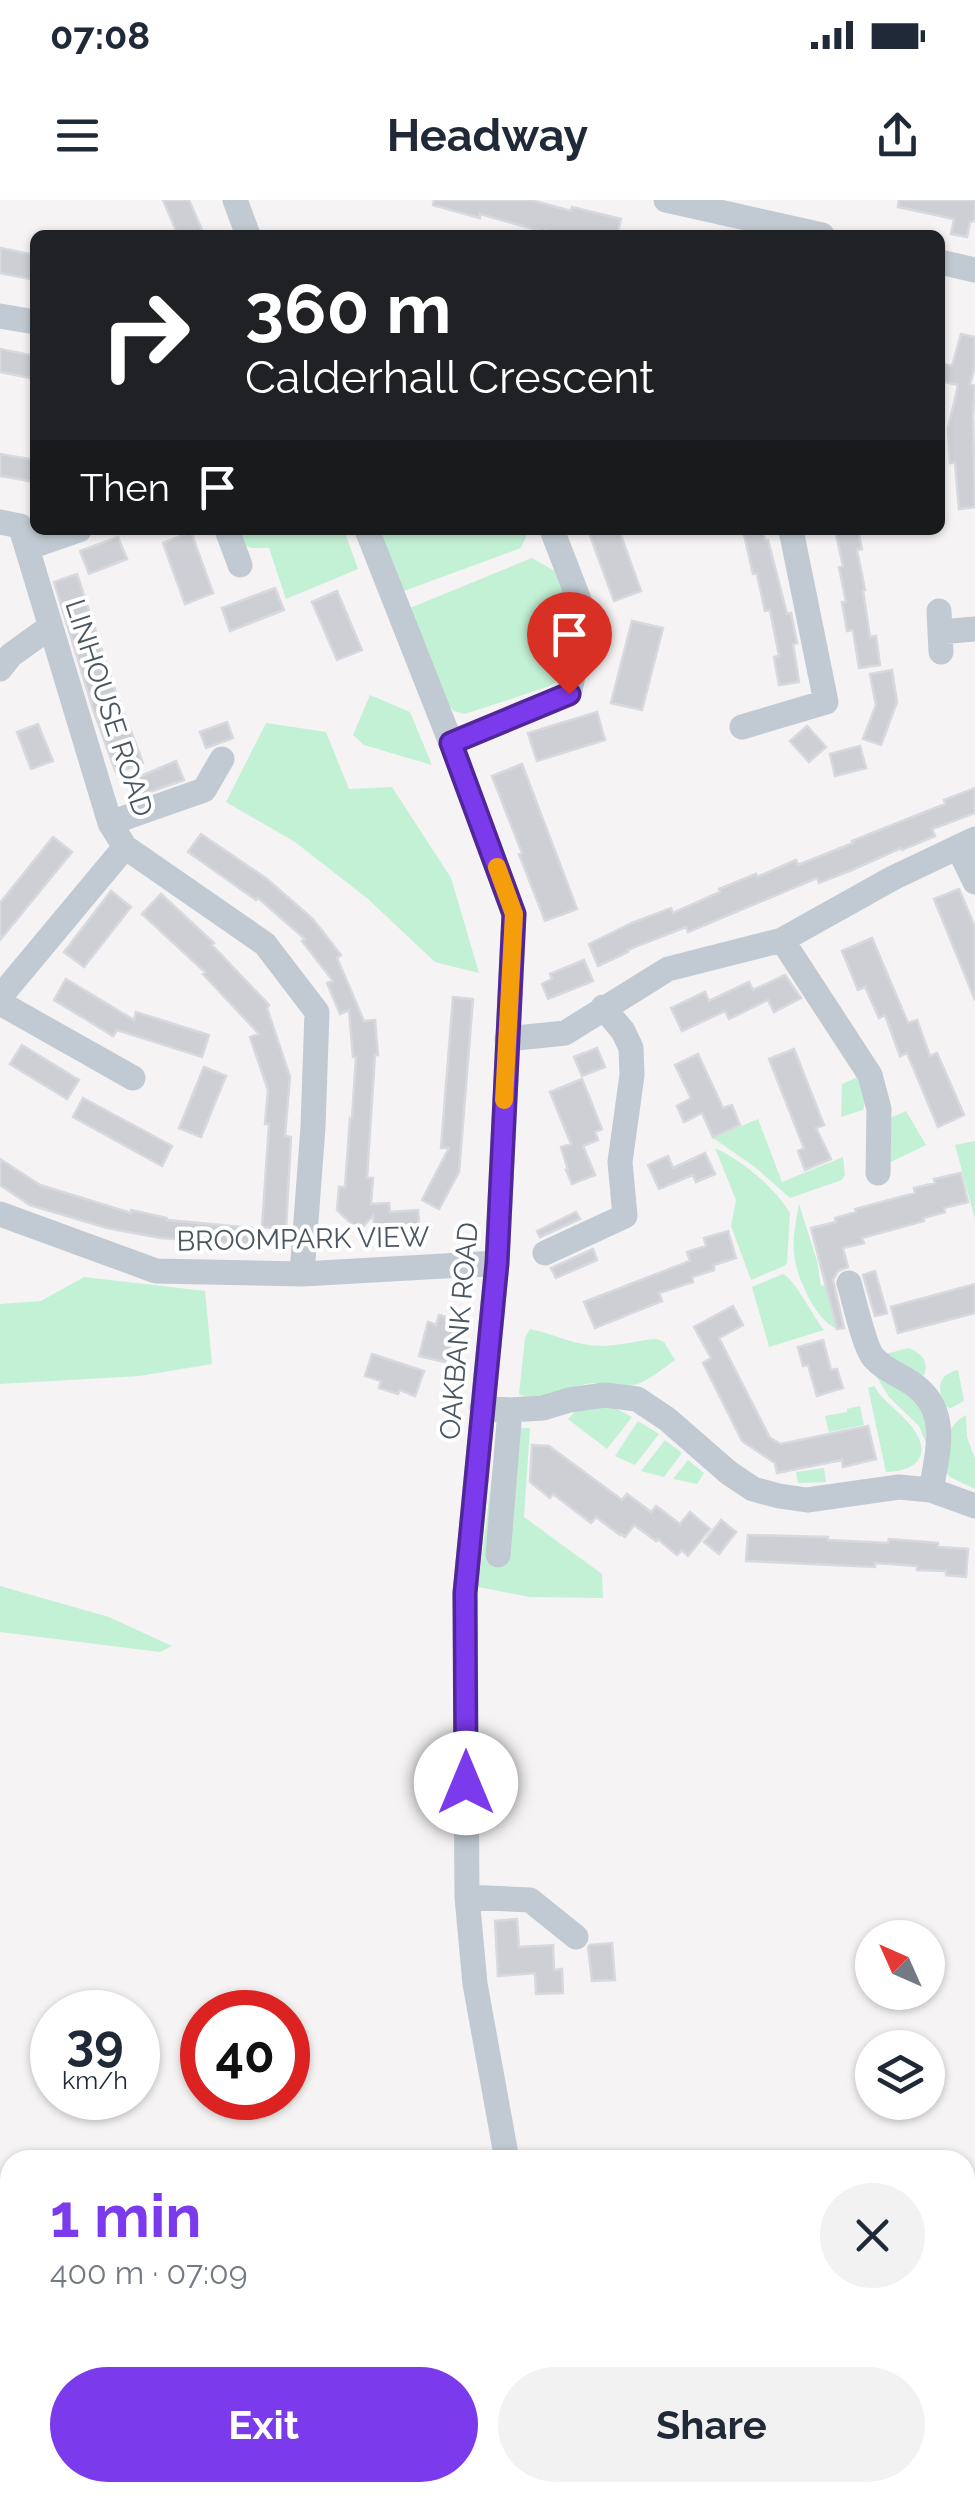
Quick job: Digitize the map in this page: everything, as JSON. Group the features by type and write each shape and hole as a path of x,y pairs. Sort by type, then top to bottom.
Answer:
{"street":[{"path":"235,200 246,230"},
{"path":"666,200 804,230"},
{"path":"945,263 975,270"},
{"path":"0,316 30,321"},
{"path":"0,522 20,526 27,548 65,535"},
{"path":"229,535 240,565"},
{"name":"OAKBANK ROAD","path":"369,535 514,914 497,1263 465,1593 467,1897 475,1984 505,2150"},
{"path":"451,743 569,694 586,618 554,535"},
{"path":"742,727 826,702 792,535"},
{"name":"LINHOUSE ROAD","path":"27,548 110,823 125,847 265,944 317,1012 314,1127 302,1274"},
{"path":"0,670 11,655 50,628"},
{"path":"940,632 975,629"},
{"path":"110,823 204,790 222,758"},
{"path":"507,1039 565,1033 668,968 782,940 893,878 967,843 975,882"},
{"path":"125,847 0,1000 133,1078"},
{"path":"782,940 870,1075 879,1109 878,1172"},
{"path":"545,1253 625,1216 620,1162 632,1074 631,1048 603,1007"},
{"name":"BROOMPARK VIEW","path":"0,1214 156,1270 302,1274 497,1263"},
{"path":"850,1282 870,1354 888,1371 918,1388 934,1408 940,1432 931,1490"},
{"path":"482,1408 543,1408 605,1395 637,1399 753,1488 807,1500 899,1487 931,1490 975,1506"},
{"path":"498,1555 510,1410"},
{"path":"467,1897 530,1900 576,1936"}],"green space":[{"path":"235,535 346,535 358,569 286,599 269,548 242,545"},
{"path":"382,535 527,535 521,548 404,591"},
{"path":"532,558 560,574 577,625 564,675 550,686 465,714 454,711 446,703 410,608"},
{"path":"370,695 410,712 432,765 364,745 353,735"},
{"path":"266,723 326,732 349,789 392,787 451,878 479,973 435,962 368,899 295,842 226,802"},
{"path":"860,1076 863,1110 841,1117 842,1084"},
{"path":"906,1111 926,1145 889,1163 890,1118"},
{"path":"758,1119 782,1182 843,1157 842,1180 790,1198 713,1138"},
{"path":"975,1141 975,1219 955,1145"},
{"path":"715,1148 757,1176 790,1213 787,1263 751,1280 731,1226 736,1200"},
{"path":"799,1204 837,1329 818,1313 799,1275 794,1243"},
{"path":"783,1274 824,1330 769,1347 752,1287"},
{"path":"84,1277 205,1291 212,1364 139,1376 0,1384 0,1304 41,1301"},
{"path":"530,1329 592,1345 657,1339 664,1342 675,1360 650,1378 629,1386 595,1383 529,1397 519,1394 525,1338"},
{"path":"908,1348 923,1358 924,1375 919,1376 886,1354"},
{"path":"872,1369 927,1413 926,1443 919,1426 889,1397"},
{"path":"958,1370 964,1401 946,1407 940,1384"},
{"path":"874,1386 918,1437 921,1453 913,1465 886,1472 868,1388"},
{"path":"860,1406 864,1425 829,1432 825,1416"},
{"path":"613,1407 632,1417 607,1449 568,1419 576,1411"},
{"path":"966,1415 967,1437 975,1459 975,1489 946,1472 950,1432"},
{"path":"638,1421 659,1434 635,1465 615,1456"},
{"path":"514,1428 530,1428 524,1517 602,1574 603,1598 530,1597 478,1587 497,1435"},
{"path":"665,1440 682,1453 664,1477 641,1471"},
{"path":"688,1460 704,1473 697,1484 673,1479"},
{"path":"824,1468 826,1482 798,1483 796,1472"},
{"path":"0,1586 109,1617 172,1646 160,1652 0,1632"}],"building":[{"path":"163,200 189,200 202,230 176,230"},
{"path":"434,200 531,200 621,219 618,230 537,230 433,205"},
{"path":"899,200 975,200 975,221 970,222 967,237 951,234 954,219 898,207"},
{"path":"0,248 30,254 30,279 0,273"},
{"path":"961,334 975,337 975,366 970,384 975,386 975,507 959,509 948,429 958,385 945,382 945,364 952,366"},
{"path":"0,349 30,355 30,378 0,372"},
{"path":"0,454 30,459 30,481 0,476"},
{"path":"192,535 213,593 185,604 163,543"},
{"path":"590,535 621,535 641,591 614,601"},
{"path":"744,535 764,535 787,614 791,613 799,682 779,685 774,657 779,656 770,610 765,611 757,574 753,574"},
{"path":"836,535 859,535 862,549 857,550 870,637 876,636 880,665 859,668 853,630 847,631 842,602 846,602 839,567 843,566"},
{"path":"118,537 127,559 89,574 80,551"},
{"path":"77,574 143,763 116,773 54,582"},
{"path":"275,588 284,610 230,631 222,608"},
{"path":"337,591 362,650 337,660 312,602"},
{"path":"632,621 663,628 642,710 611,703"},
{"path":"892,670 897,702 881,745 863,739 876,705 870,674"},
{"path":"597,712 605,740 537,761 528,733"},
{"path":"227,722 233,738 206,748 200,732"},
{"path":"38,724 53,761 31,769 17,732"},
{"path":"807,726 826,747 809,762 790,741"},
{"path":"860,746 866,768 835,776 830,754"},
{"path":"176,761 184,780 141,795 134,779"},
{"path":"522,764 577,909 545,921 492,776"},
{"path":"975,788 975,813 932,829 935,836 819,883 817,878 688,932 686,927 598,966 589,944 632,923 671,908 673,913 720,892 719,889 796,860 798,865"},
{"path":"201,834 267,879 313,919 341,955 337,958 364,1021 375,1020 378,1055 367,1178 373,1178 371,1204 389,1203 390,1212 418,1210 420,1234 375,1234 373,1216 359,1231 337,1210 339,1187 345,1187 356,1057 349,1010 340,1014 327,983 333,981 302,941 305,939 258,898 188,852"},
{"path":"53,837 72,852 0,940 0,903"},
{"path":"959,889 975,927 975,1000 934,899"},
{"path":"111,891 131,907 84,967 64,952"},
{"path":"161,894 214,943 269,1005 290,1077 285,1136 291,1137 286,1229 262,1227 268,1090 250,1037 259,1034 205,972 142,914"},
{"path":"872,938 908,1023 917,1020 930,1056 937,1053 964,1115 938,1127 907,1053 900,1056 885,1015 879,1018 865,987 858,990 842,951"},
{"path":"584,960 593,981 548,999 542,984 552,979 550,974"},
{"path":"785,975 801,998 774,1012 768,1000 729,1019 725,1011 682,1031 671,1008 705,992 709,1001 749,982 753,990"},
{"path":"66,979 134,1020 136,1012 209,1035 202,1057 117,1030 113,1036 54,1000"},
{"path":"453,997 473,999 459,1172 439,1209 422,1200 449,1148 441,1148"},
{"path":"22,1045 79,1080 67,1099 10,1064"},
{"path":"597,1048 605,1067 582,1076 574,1057"},
{"path":"794,1049 824,1125 816,1128 831,1159 805,1170 798,1151 804,1148 769,1059"},
{"path":"698,1054 723,1108 732,1105 740,1125 713,1137 702,1113 684,1122 677,1106 691,1098 675,1065"},
{"path":"204,1067 226,1076 201,1137 179,1128"},
{"path":"582,1079 602,1129 595,1132 598,1140 583,1146 595,1175 572,1184 561,1147 571,1144 550,1092"},
{"path":"83,1098 172,1146 162,1166 73,1117"},
{"path":"705,1153 715,1174 696,1182 693,1175 659,1189 648,1165 668,1156 673,1168"},
{"path":"0,1159 40,1185 131,1213 252,1228 251,1245 161,1238 107,1228 30,1205 0,1185"},
{"path":"961,1173 968,1202 843,1248 848,1267 838,1271 833,1280 844,1328 837,1329 811,1228 836,1222 835,1218 856,1212 855,1209 915,1193 914,1188 935,1183 934,1179"},
{"path":"576,1212 580,1219 540,1237 537,1231"},
{"path":"728,1231 736,1258 692,1277 693,1282 659,1293 662,1301 595,1328 584,1302 690,1261 687,1252 706,1246 704,1238"},
{"path":"593,1249 597,1260 556,1278 551,1268"},
{"path":"875,1271 887,1313 875,1316 863,1275"},
{"path":"975,1284 975,1313 898,1333 891,1307"},
{"path":"733,1306 743,1325 719,1338 770,1438 781,1444 868,1426 876,1459 843,1467 842,1460 777,1473 775,1463 742,1441 703,1363 711,1358 694,1327"},
{"path":"439,1315 466,1323 462,1338 455,1336 445,1362 419,1356 428,1322 436,1325"},
{"path":"823,1340 831,1370 837,1369 843,1388 817,1396 798,1347"},
{"path":"372,1354 424,1371 415,1396 379,1388 381,1381 365,1376"},
{"path":"532,1445 549,1446 622,1500 627,1494 651,1512 656,1506 680,1524 690,1512 710,1529 688,1556 682,1550 677,1555 634,1525 625,1537 596,1517 591,1523 530,1482"},
{"path":"721,1520 736,1532 719,1554 704,1542"},
{"path":"748,1535 938,1543 938,1547 968,1549 966,1577 946,1575 946,1571 917,1570 917,1566 746,1561"},
{"path":"517,1919 519,1947 553,1945 554,1970 562,1969 563,1993 536,1994 535,1973 498,1976 495,1921"},
{"path":"612,1943 615,1980 592,1981 588,1947"}],"slow traffic":[{"path":"497,867 514,914 504,1100"}],"route":[{"path":"466,1783 465,1593 497,1263 514,914 451,743 569,694"}]}
